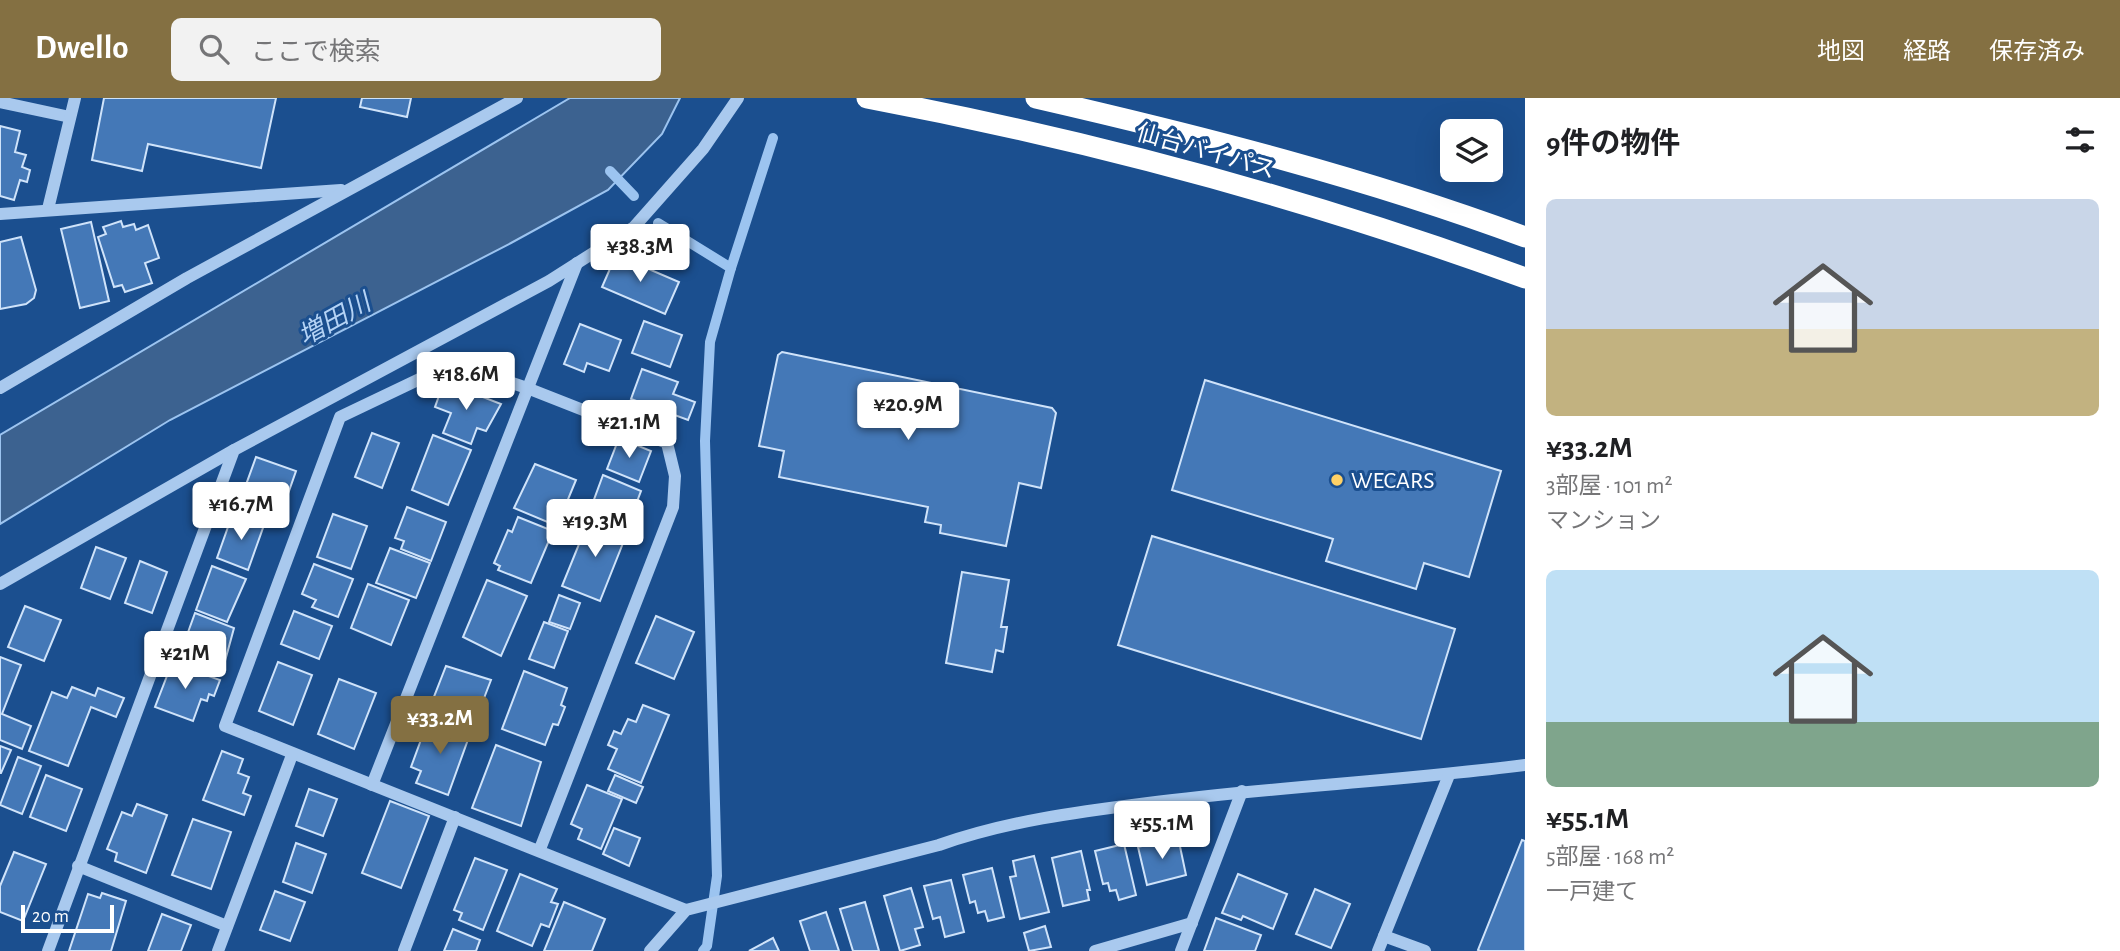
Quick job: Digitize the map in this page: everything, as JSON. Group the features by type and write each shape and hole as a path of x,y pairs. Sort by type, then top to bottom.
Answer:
{"highway":[{"name":"仙台バイパス","path":"867,98 975,118 1186,170 1525,278"},
{"name":"仙台バイパス","path":"1036,98 1215,140 1416,200 1525,237"}],"street":[{"path":"48,209 75,98"},
{"path":"0,388 345,190 517,98"},
{"path":"0,584 234,450 577,263 634,227 703,149 738,98"},
{"path":"0,102 70,117"},
{"path":"0,214 345,190"},
{"path":"372,785 577,263"},
{"path":"540,849 673,507 675,476 667,443 527,387 474,370 449,366 340,417 225,726 292,755 540,849 686,910 939,845 974,832 1061,814 1242,791 1449,775 1525,765"},
{"path":"48,951 234,450"},
{"path":"218,951 292,755"},
{"path":"1378,951 1449,775"},
{"path":"1181,951 1242,791"},
{"path":"404,951 455,817"},
{"path":"78,866 227,926"},
{"path":"650,951 686,910"},
{"path":"1095,951 1192,923"},
{"path":"1384,936 1425,951"}],"water":[{"name":"増田川","path":"570,98 680,98 662,134 608,190 170,420 0,524 0,435"}],"building":[{"path":"104,98 276,98 261,168 148,144 142,171 92,160"},
{"path":"362,98 411,98 407,117 360,107"},
{"path":"0,126 20,131 15,152 26,155 22,167 30,170 27,182 20,180 14,200 0,196"},
{"path":"121,221 123,227 134,224 136,230 148,225 159,258 145,263 152,283 125,292 122,285 114,287 98,237 106,234 103,227"},
{"path":"91,222 109,301 80,308 61,229"},
{"path":"21,237 36,290 34,298 26,304 0,309 0,242"},
{"path":"616,255 679,282 665,314 602,287"},
{"path":"644,321 682,335 670,367 632,353"},
{"path":"580,324 621,340 609,371 587,363 584,372 564,364"},
{"path":"782,352 1052,408 1056,413 1041,488 1019,483 1006,546 940,533 941,525 925,522 928,507 779,477 784,451 759,446 778,355"},
{"path":"642,369 678,382 673,394 695,402 688,420 631,399"},
{"name":"WECARS","path":"1205,380 1501,471 1469,577 1424,563 1416,589 1326,561 1333,539 1172,490"},
{"path":"444,382 501,404 486,431 477,428 471,444 443,433 451,413 435,407"},
{"path":"372,433 399,443 382,488 355,477"},
{"path":"433,435 471,450 448,505 412,490"},
{"path":"619,438 651,451 639,482 607,469"},
{"path":"256,457 296,471 283,508 243,493"},
{"path":"535,464 576,480 557,526 514,508"},
{"path":"603,475 641,491 630,520 592,505"},
{"path":"407,507 446,522 431,561 401,549 404,541 395,538"},
{"path":"233,513 264,525 248,570 217,558"},
{"path":"333,514 367,526 351,569 317,557"},
{"path":"518,517 553,531 531,583 498,570 500,566 494,563 508,530 512,532"},
{"path":"590,517 627,533 600,601 562,586"},
{"path":"1152,536 1455,629 1421,739 1118,645"},
{"path":"96,547 126,558 110,599 81,588"},
{"path":"390,548 430,563 416,598 376,583"},
{"path":"140,561 167,572 152,613 125,603"},
{"path":"314,564 353,579 338,617 312,607 316,600 302,594"},
{"path":"212,566 246,579 227,622 196,610"},
{"path":"962,572 1009,580 1001,627 1007,627 1003,652 996,650 992,672 946,663"},
{"path":"487,580 527,596 501,656 463,637"},
{"path":"368,584 409,600 391,645 351,628"},
{"path":"559,595 580,603 570,629 549,622"},
{"path":"25,606 61,620 44,661 8,647"},
{"path":"294,611 332,626 319,659 281,644"},
{"path":"195,613 234,628 222,672 214,669 213,673 178,660"},
{"path":"656,616 694,632 674,679 636,663"},
{"path":"544,622 568,631 554,668 529,659"},
{"path":"0,657 21,665 2,714 31,726 22,749 0,740"},
{"path":"278,662 312,675 293,725 259,711"},
{"path":"172,663 220,680 214,696 209,694 207,701 201,699 193,721 155,707"},
{"path":"446,666 491,680 474,724 430,707"},
{"path":"524,671 567,688 561,705 565,707 558,725 553,724 545,745 502,729"},
{"path":"339,679 376,693 354,749 318,734"},
{"path":"72,687 95,696 98,688 124,698 116,717 91,707 68,766 29,751 52,692 67,698"},
{"path":"643,705 669,715 641,783 608,769 617,749 608,745 614,731 621,734 628,719 636,722"},
{"path":"429,718 470,734 448,795 416,783 421,771 411,767"},
{"path":"496,745 541,762 521,826 472,808"},
{"path":"0,746 11,750 1,773 0,773"},
{"path":"222,751 243,759 238,773 249,777 243,793 251,796 244,815 203,800"},
{"path":"18,757 41,766 22,814 0,805"},
{"path":"46,775 82,789 66,831 30,817"},
{"path":"615,775 643,787 636,803 608,791"},
{"path":"587,785 622,799 601,849 578,839 582,829 571,824"},
{"path":"309,789 337,799 323,836 296,826"},
{"path":"390,801 429,816 401,888 362,873"},
{"path":"137,804 167,815 146,873 115,861 117,853 107,849 122,812 132,816"},
{"path":"193,819 231,832 211,889 172,875"},
{"path":"614,828 640,838 629,866 603,854"},
{"path":"1178,837 1186,875 1147,885 1138,847"},
{"path":"1522,840 1525,841 1525,951 1480,951 1478,950"},
{"path":"296,843 326,854 312,893 283,882"},
{"path":"1124,844 1136,895 1119,900 1116,890 1110,891 1108,883 1103,884 1095,851"},
{"path":"1081,851 1090,890 1087,890 1089,900 1063,906 1052,858"},
{"path":"14,852 46,864 23,921 0,912 0,886"},
{"path":"1034,856 1049,912 1020,919 1010,877 1016,876 1013,861"},
{"path":"475,858 507,870 483,930 459,920 462,913 454,910"},
{"path":"992,868 1004,917 988,921 985,911 978,913 975,901 970,903 963,875"},
{"path":"520,874 557,889 551,902 558,904 549,927 541,924 532,946 497,931"},
{"path":"1238,874 1287,894 1273,929 1243,916 1241,920 1222,913"},
{"path":"951,880 964,932 945,937 940,917 933,919 924,886"},
{"path":"911,888 923,927 915,929 920,945 900,951 884,896"},
{"path":"1315,889 1350,904 1331,948 1296,934"},
{"path":"275,891 305,902 290,941 260,930"},
{"path":"102,893 126,901 111,951 69,951 88,894 100,898"},
{"path":"564,902 605,919 592,951 544,951"},
{"path":"865,902 879,951 853,951 840,909"},
{"path":"826,912 839,951 810,951 800,921"},
{"path":"162,914 191,925 181,951 148,951"},
{"path":"1216,918 1261,935 1255,951 1204,951"},
{"path":"1045,926 1051,947 1029,951 1024,933"},
{"path":"453,929 480,940 476,951 444,951"},
{"path":"773,938 779,951 749,951"}],"waterway":[{"path":"731,268 773,138"},
{"path":"610,171 634,196"},
{"path":"658,223 731,268 710,342 705,441 717,876 707,946 703,951"}],"place":[{"name":"WECARS","path":"1337,480"}]}
